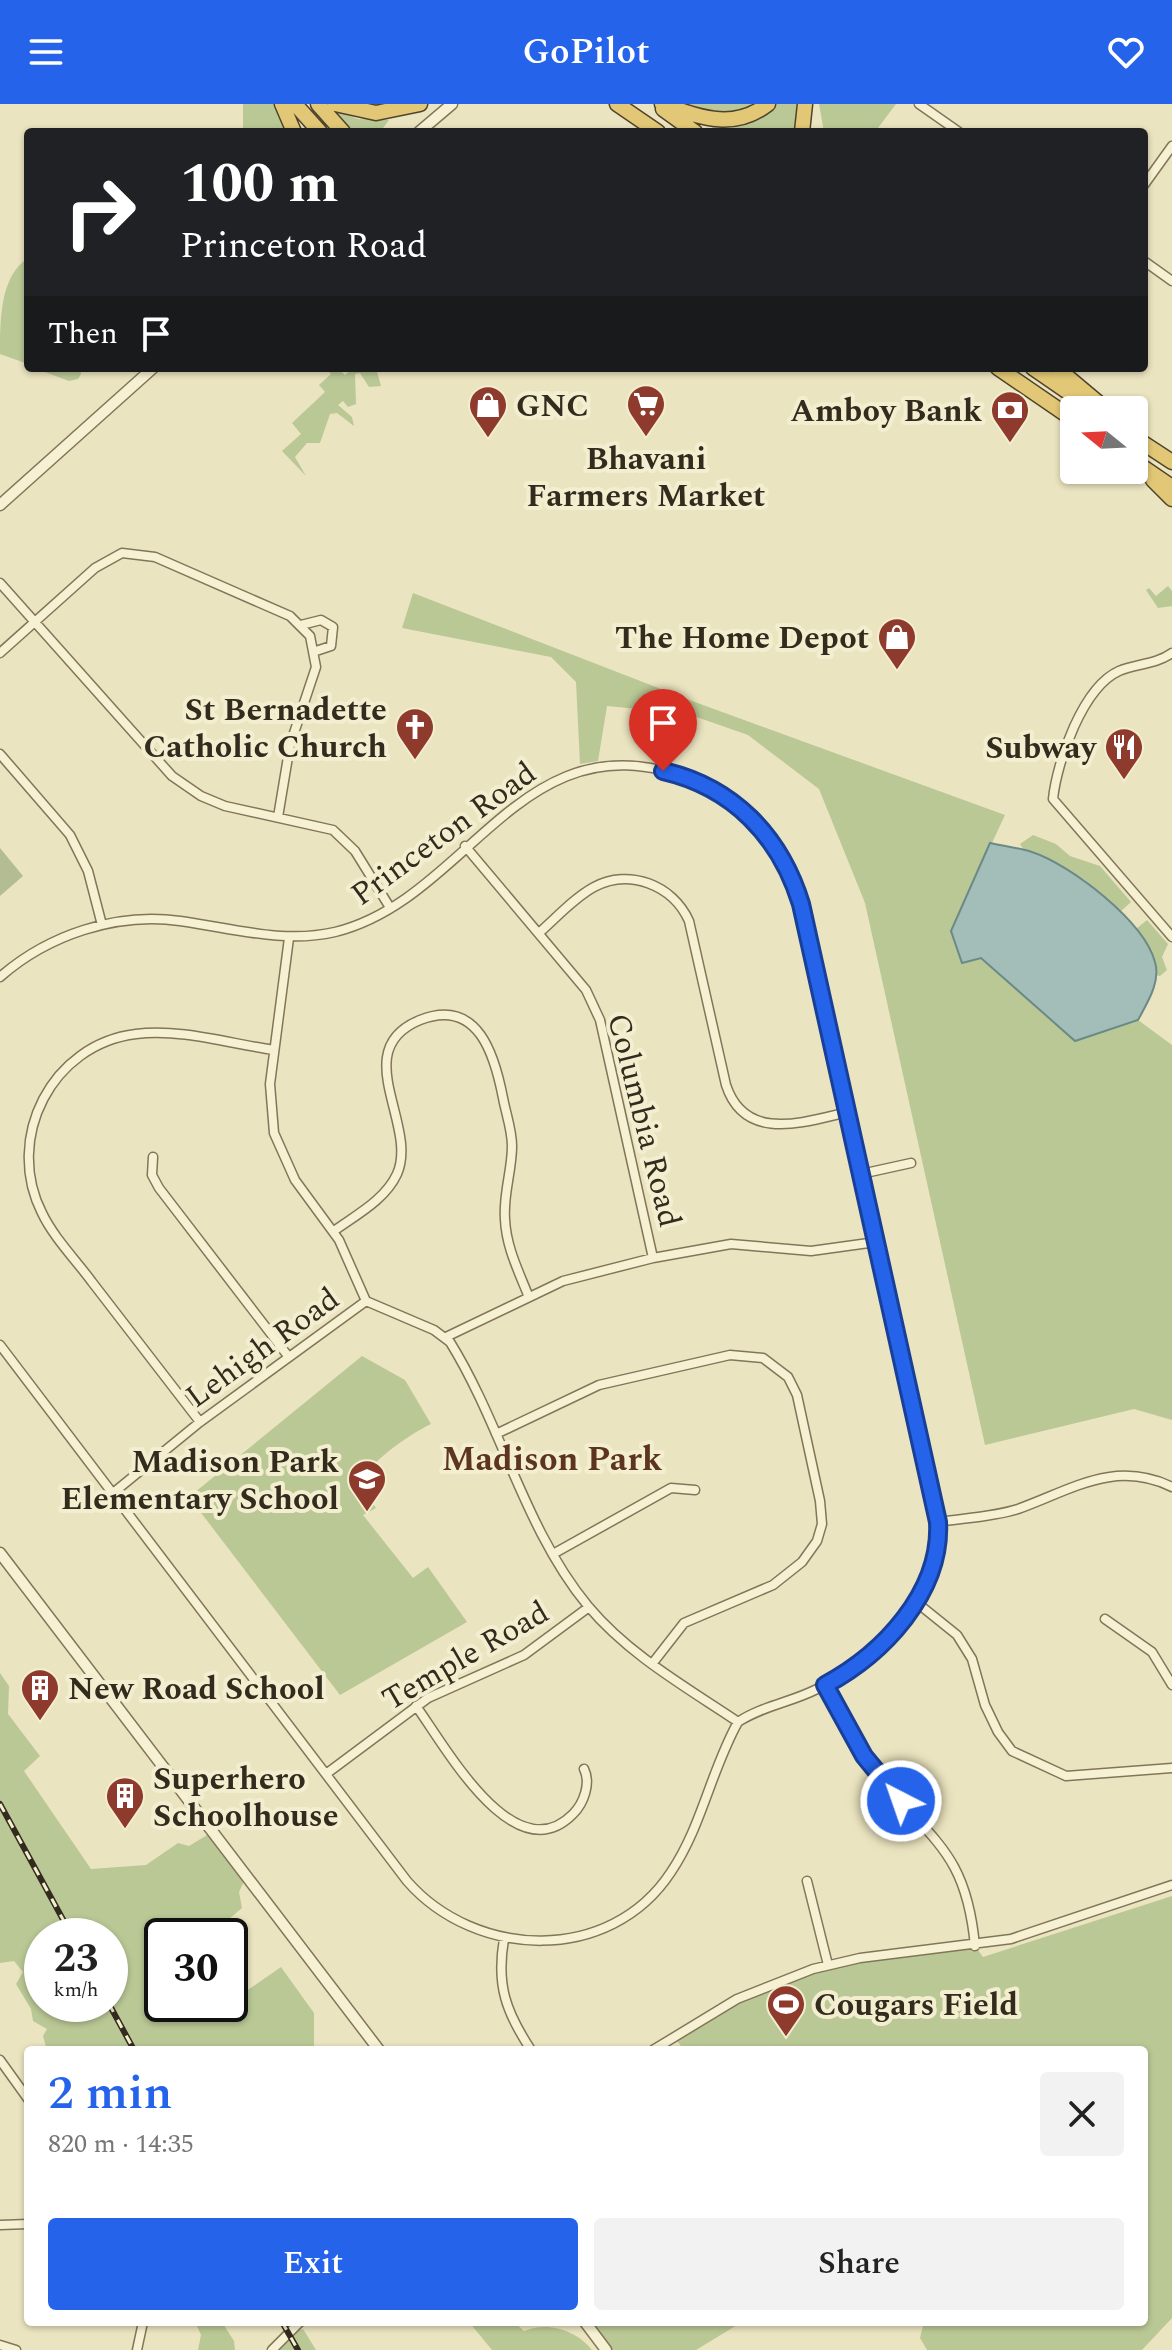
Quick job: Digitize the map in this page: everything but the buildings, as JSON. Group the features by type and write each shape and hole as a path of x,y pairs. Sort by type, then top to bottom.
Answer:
{"highway":[{"path":"282,104 292,128"},
{"path":"295,104 316,128"},
{"path":"318,104 339,128"},
{"path":"335,104 376,113 420,104"},
{"path":"617,104 652,128"},
{"path":"655,104 689,128"},
{"path":"662,104 721,121 747,117 768,104"},
{"path":"802,128 805,104"},
{"path":"1004,372 1060,410"},
{"path":"1039,372 1074,396"},
{"path":"1062,372 1090,396"},
{"path":"1148,446 1172,462"},
{"path":"1148,471 1172,487"},
{"path":"1148,474 1172,499"}],"street":[{"path":"424,128 452,104"},
{"path":"919,104 953,128"},
{"path":"1148,179 1172,146"},
{"path":"1148,264 1172,281"},
{"path":"0,505 149,372"},
{"path":"0,653 100,564 129,552 155,557 281,612 301,625 316,651 315,676 290,745 278,817"},
{"path":"0,583 172,776 213,801 327,827 355,851 389,906"},
{"path":"301,625 321,620 333,627 331,646 316,651"},
{"path":"1172,653 1119,671 1099,683 1087,700 1055,778 1053,799 1172,937"},
{"path":"0,754 70,835 88,871 102,925"},
{"name":"Princeton Road","path":"0,977 41,948 102,925 170,920 289,938 351,927 389,906 528,796 553,782 587,771 619,768 663,771 692,779 724,796 766,834 789,870 801,904 938,1522 933,1568 916,1602 864,1659 825,1685 738,1722"},
{"name":"Columbia Road","path":"465,846 586,990 600,1020 653,1258"},
{"path":"540,932 578,898 603,883 636,880 659,888 678,904 689,921 726,1085 737,1106 756,1121 778,1126 848,1112"},
{"path":"0,1345 422,1896 459,1924 504,1939 542,1942 577,1937 620,1919 647,1900 680,1859 738,1722 652,1664 589,1607 553,1554 446,1337 366,1301 334,1231 295,1180 277,1142 269,1097 289,938"},
{"path":"334,1231 380,1197 400,1166 401,1142 385,1072 392,1045 418,1021 441,1017 458,1019 485,1039 495,1058 512,1141 506,1227 528,1295"},
{"path":"200,1422 43,1215 30,1173 29,1136 37,1110 58,1076 79,1056 111,1039 138,1033 164,1033 274,1050"},
{"path":"153,1157 152,1175 159,1188 288,1356"},
{"path":"861,1174 911,1163"},
{"path":"446,1337 528,1295 579,1276 653,1258 738,1243 811,1251 876,1242"},
{"name":"Lehigh Road","path":"113,1493 200,1422 366,1301"},
{"path":"496,1434 599,1385 730,1355 751,1354 763,1358 788,1377 797,1395 819,1494 822,1519 817,1541 802,1562 773,1585 684,1623 652,1664"},
{"path":"938,1522 1008,1512 1057,1490 1119,1475 1143,1476 1172,1487"},
{"path":"553,1554 671,1488 695,1490"},
{"path":"0,1553 376,2046"},
{"path":"916,1602 957,1635 965,1647 992,1719 1012,1751 1066,1776 1172,1768"},
{"name":"Temple Road","path":"326,1774 416,1706 446,1688 524,1655 589,1607"},
{"path":"1105,1619 1152,1652 1172,1685"},
{"path":"825,1685 871,1766 958,1870 970,1902 975,1946"},
{"path":"416,1706 493,1809 514,1825 545,1828 569,1818 586,1789 584,1769"},
{"path":"807,1881 828,1965"},
{"path":"660,2046 746,1994 828,1965 860,1958 975,1946 1011,1939 1172,1885"},
{"path":"504,1939 499,1965 503,1998 509,2016 528,2046"},
{"path":"0,2060 24,2093"},
{"path":"0,2225 24,2224"},
{"path":"137,2350 142,2326"},
{"path":"272,2350 296,2326"},
{"path":"588,2326 606,2350"},
{"path":"0,2345 16,2350"}],"green space":[{"path":"243,104 282,104 292,128 243,128"},
{"path":"686,104 760,104 753,110 734,114"},
{"path":"774,104 797,104 794,128 713,128 707,124 735,124 752,120"},
{"path":"819,104 896,104 878,128 823,128"},
{"path":"329,108 358,119 389,120 383,128 349,128"},
{"path":"24,262 24,363 0,354 1,313 7,287"},
{"path":"45,372 81,372 78,379 69,381"},
{"path":"329,372 345,375 348,372 377,372 381,386 369,387 360,373 355,374 356,404 348,407 343,401 338,405 352,417 354,426 337,413 330,414 320,443 307,443 295,457 306,476 282,451 301,434 292,423 325,392 319,385 331,374"},
{"path":"1168,586 1172,591 1172,606 1158,608 1146,590 1149,588 1156,596"},
{"path":"413,593 692,701 1005,815 951,931 1075,1041 1138,1020 1172,1045 1172,1420 1134,1409 985,1445 865,903 819,789 748,735 688,714 607,706 598,761 580,764 576,682 551,657 402,628"},
{"path":"1033,835 1056,844 1070,856 1100,866 1131,902 1119,913 1085,880 1024,850 1020,844"},
{"path":"0,848 23,876 0,896"},
{"path":"1147,920 1168,944 1162,957 1167,970 1160,976 1155,975 1156,963 1136,929"},
{"name":"Madison Park Elementary School","path":"362,1356 405,1380 431,1424 401,1442 370,1468 360,1486 376,1508 363,1515 413,1578 428,1567 467,1622 340,1695 189,1497"},
{"path":"0,1673 9,1686 8,1714 40,1756 24,1771 91,1869 146,1865 178,1843 189,1846 212,1832 246,1877 239,1892 242,1908 230,1918 144,1918 144,2022 248,2022 248,1990 281,1967 314,2013 314,2046 46,2046 43,2036 47,2029 35,2022 128,2022 128,1918 24,1918 24,1997 16,1984 23,1972 14,1961 0,1963"},
{"path":"1172,1896 1172,2318 1142,2350 927,2350 920,2338 923,2326 1148,2326 1148,2046 681,2046 674,2037 725,2005 843,1961 975,1946 983,1957"},
{"path":"197,2326 225,2326 234,2341 235,2350 198,2350 201,2335"},
{"path":"472,2326 518,2326 524,2331 552,2327 578,2337 592,2350 492,2350"},
{"path":"588,2326 735,2326 696,2350 606,2350"},
{"path":"303,2329 316,2350 272,2350 288,2333"}],"water":[{"path":"990,843 1032,852 1066,869 1104,896 1137,929 1148,946 1156,970 1152,992 1138,1020 1075,1041 981,958 962,963 951,931"}],"railway":[{"path":"0,1804 62,1918"},
{"path":"119,2022 132,2046"},
{"path":"284,2326 298,2350"}],"place":[{"name":"Bhavani Farmers Market","path":"646,438"},
{"name":"GNC","path":"488,439"},
{"name":"Amboy Bank","path":"1010,444"},
{"name":"The Home Depot","path":"897,671"},
{"name":"St Bernadette Catholic Church","path":"415,761"},
{"name":"Subway","path":"1124,781"},
{"name":"Madison Park Elementary School","path":"367,1513"},
{"name":"New Road School","path":"40,1722"},
{"name":"Superhero Schoolhouse","path":"125,1830"},
{"name":"Cougars Field","path":"786,2038"}],"district":[{"name":"Madison Park","path":"552,1458"}],"route":[{"path":"663,771 707,786 748,814 779,851 801,904 938,1522 933,1568 916,1602 864,1659 825,1685 857,1746 901,1801"}]}
